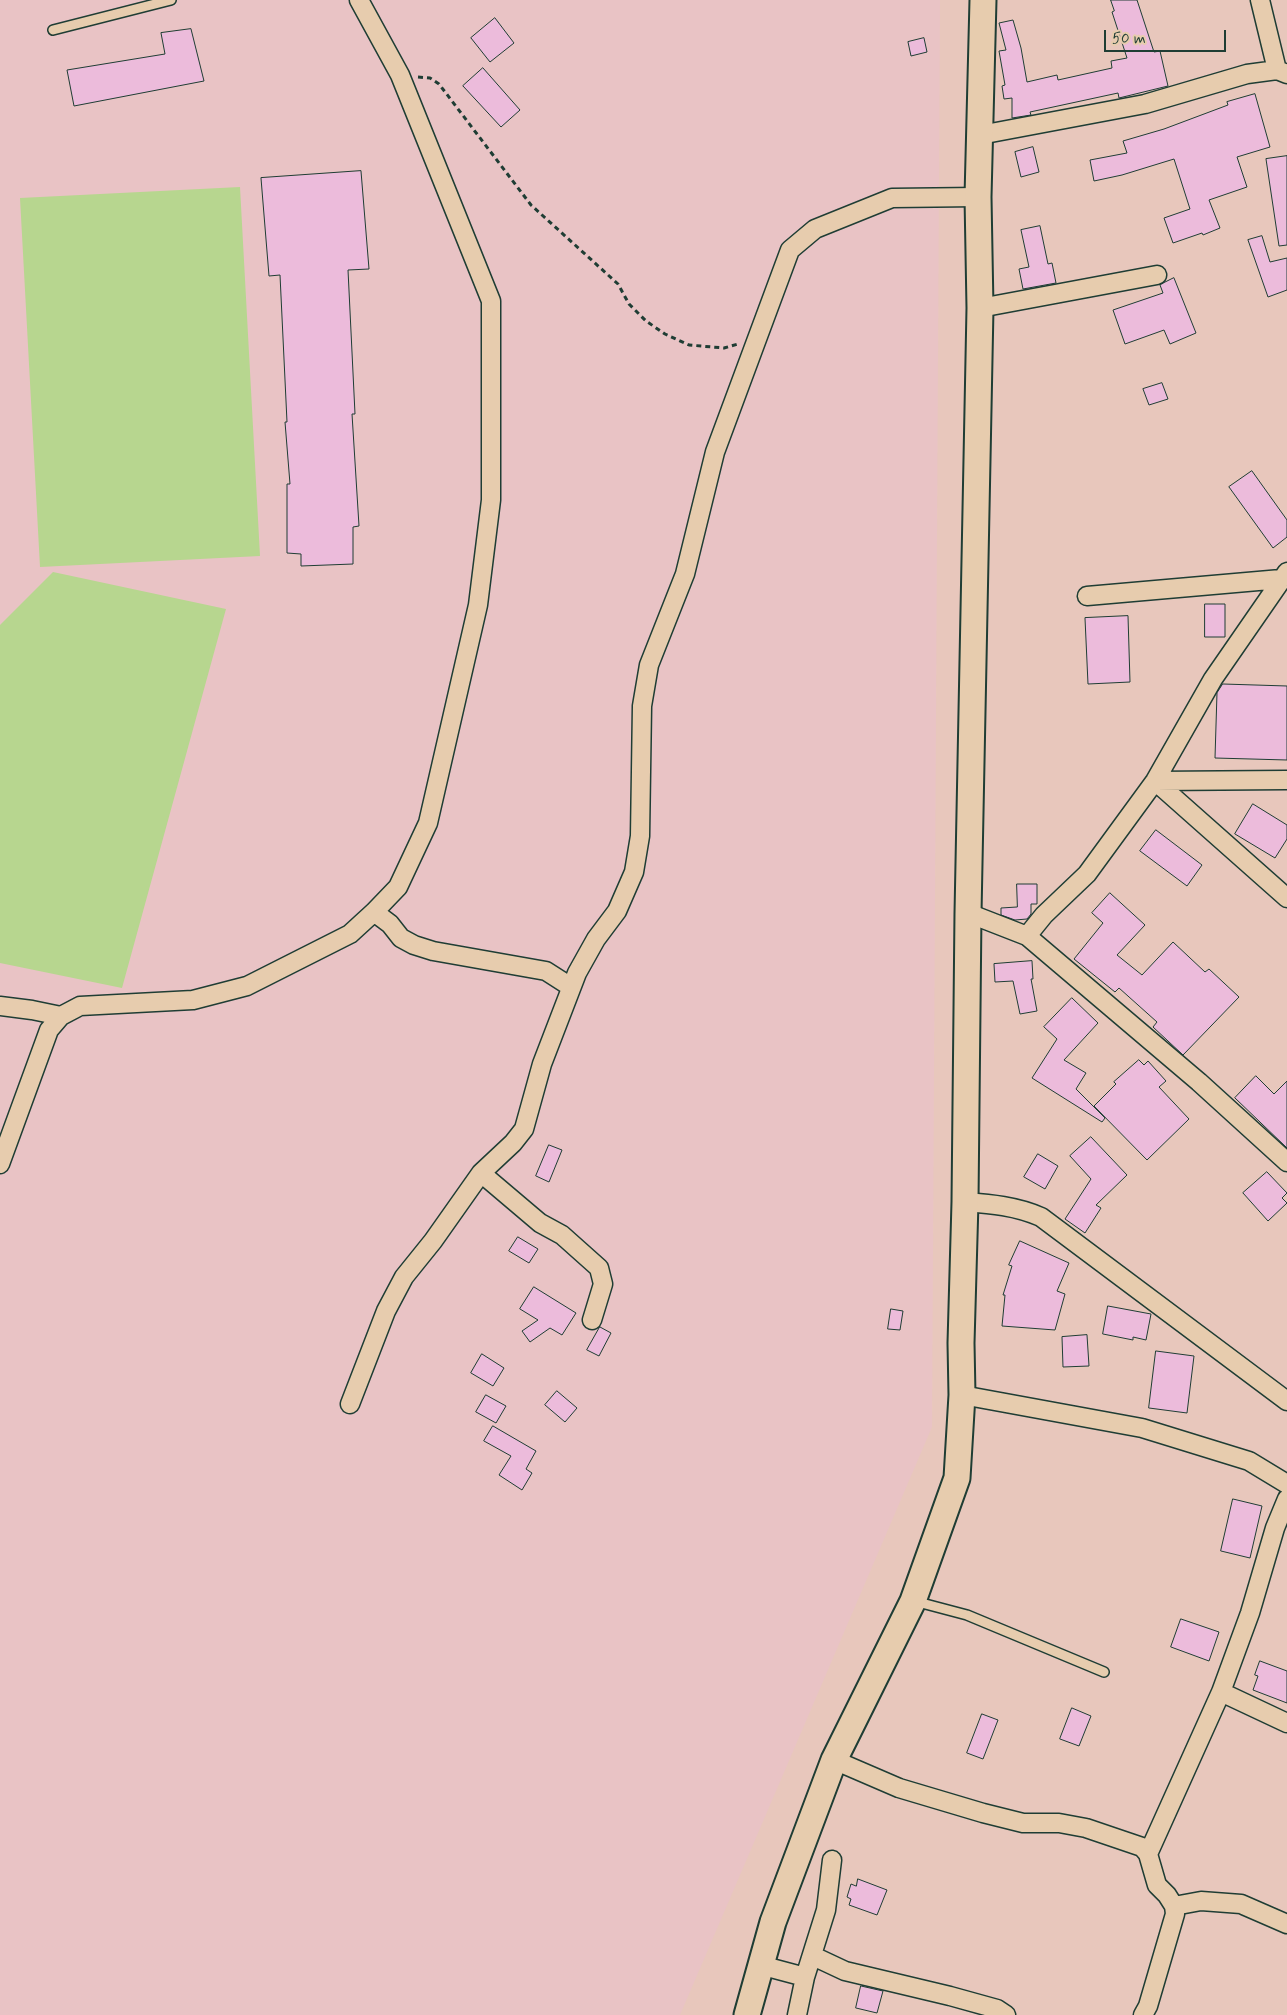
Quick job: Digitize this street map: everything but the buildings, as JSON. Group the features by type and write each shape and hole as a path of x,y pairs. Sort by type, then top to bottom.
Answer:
{"street":[{"path":"0,1164 48,1030 61,1016 80,1006 193,1000 247,986 350,934 398,887 428,823 478,605 491,500 491,301 400,75 359,0"},
{"path":"747,2015 773,1922 834,1760 869,1694 913,1601 957,1478 962,1395 961,1343 965,1202 968,913 980,308 978,197 983,0"},
{"path":"980,135 1145,104 1247,74 1282,72 1260,0"},
{"path":"350,1404 386,1311 404,1277 481,1173 514,1143 524,1129 542,1064 571,987 596,939 617,910 634,872 641,827 642,706 649,665 685,574 715,452 790,250 815,229 892,198 978,197"},
{"path":"980,308 1156,275"},
{"path":"1027,936 1044,916 1087,874 1155,781 1213,679 1284,575"},
{"path":"1087,596 1284,575"},
{"path":"1155,781 1287,780"},
{"path":"1155,781 1287,898"},
{"path":"374,912 390,924 401,938 414,945 433,951 546,971 571,987"},
{"path":"968,913 1027,936 1199,1082 1287,1162"},
{"path":"0,1006 61,1016"},
{"path":"481,1173 540,1222 562,1234 599,1268 603,1284 592,1320"},
{"path":"965,1202 1017,1208 1041,1217 1287,1401"},
{"path":"962,1395 1142,1428 1248,1461 1287,1484"},
{"path":"1148,1854 1221,1692 1250,1613 1275,1528 1287,1499"},
{"path":"1221,1692 1287,1723"},
{"path":"834,1760 899,1788 974,1810 1024,1822 1059,1823 1086,1828 1142,1847 1148,1854 1157,1885 1174,1906 1175,1914 1148,2006 1143,2015"},
{"path":"797,2015 805,1977 826,1910 832,1860"},
{"path":"1174,1906 1201,1901 1241,1904 1287,1924"},
{"path":"813,1956 845,1971 998,2009 1006,2015"},
{"path":"760,1965 805,1977"}],"lane":[{"path":"54,30 171,0"},
{"path":"913,1601 967,1615 1104,1672"}],"path":[{"path":"400,75 430,78 439,84 531,205 618,284 629,304 646,321 666,334 689,345 724,348 755,340"}],"shaded area":[{"path":"0,0 940,0 932,1427 680,2015 0,2015"}],"green space":[{"path":"240,187 260,556 40,567 20,198"},
{"path":"53,572 226,609 122,988 0,963 0,625"}]}
